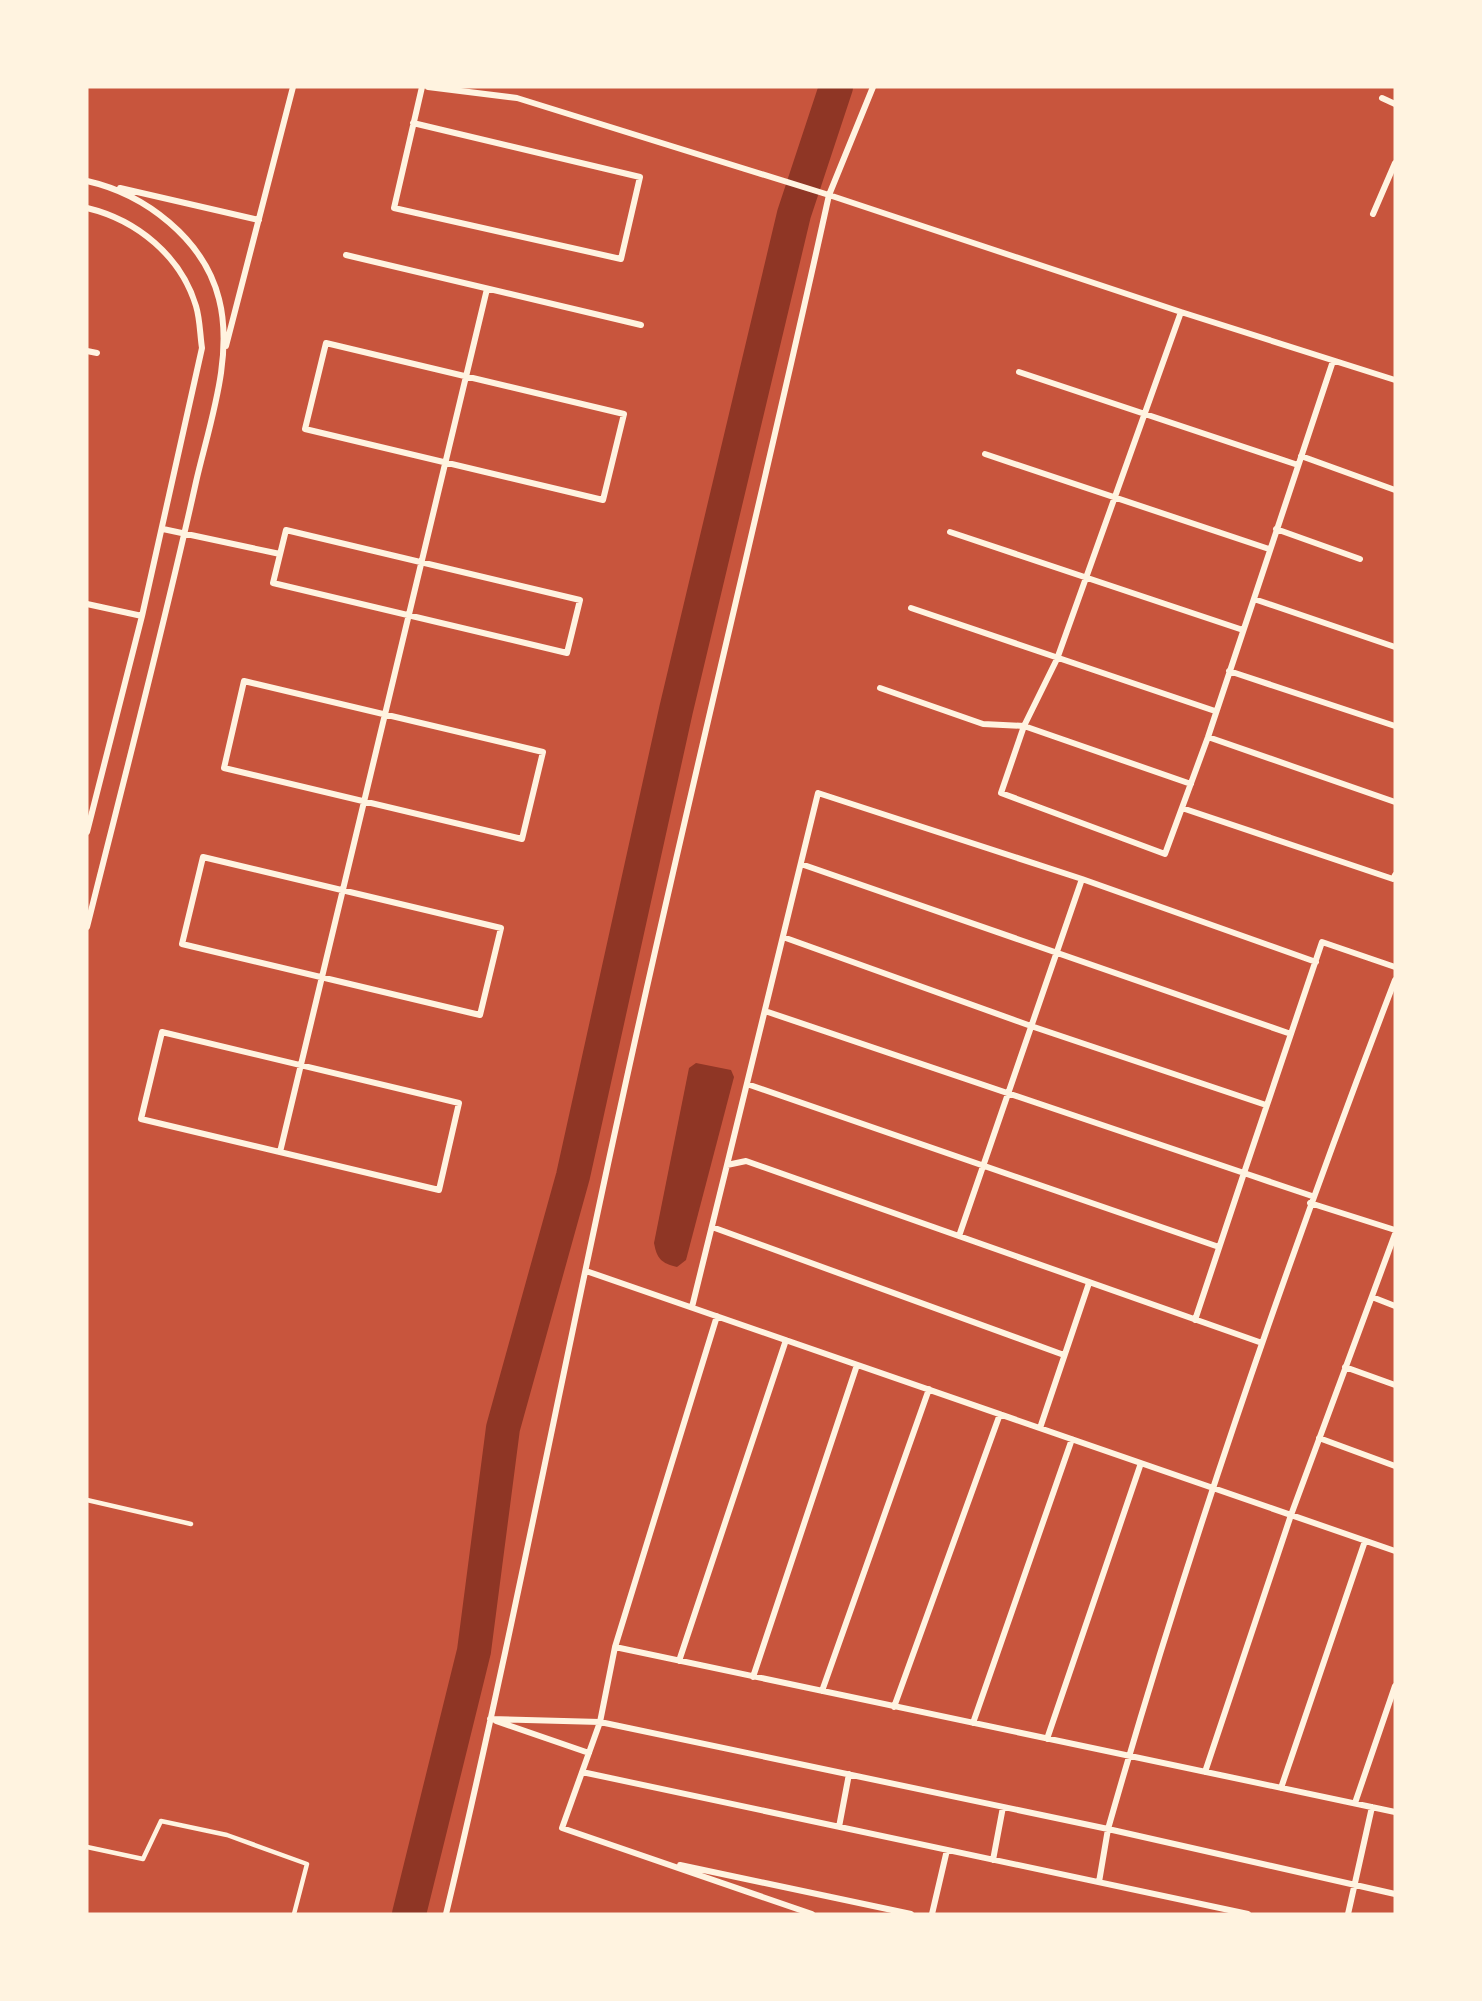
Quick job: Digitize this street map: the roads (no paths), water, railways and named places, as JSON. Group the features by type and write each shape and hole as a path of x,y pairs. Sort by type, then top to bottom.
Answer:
{"street":[{"path":"87,927 185,534 225,350 293,87"},
{"path":"413,123 640,177 621,259 394,208 413,123 422,87"},
{"path":"428,87 517,98 783,178 1181,312 1395,380"},
{"path":"446,1914 490,1719 619,1111 735,598 798,343 829,195 873,87"},
{"path":"1382,98 1395,104"},
{"path":"1373,214 1395,163"},
{"path":"87,181 258,220"},
{"path":"114,187 164,217 198,253 219,298 225,350"},
{"path":"87,208 108,213 150,238 177,264 196,307 202,348 163,529 87,832"},
{"path":"346,255 641,326"},
{"path":"280,1152 487,289"},
{"path":"1181,312 1057,659 1024,726 1000,793 1165,854 1208,736 1333,361"},
{"path":"326,343 624,414 603,500 446,462 305,429 326,343"},
{"path":"87,351 97,353"},
{"path":"1019,372 1298,465"},
{"path":"986,454 1269,549"},
{"path":"1301,456 1395,489"},
{"path":"163,529 280,554"},
{"path":"1276,529 1360,559"},
{"path":"286,530 580,600 567,653 273,583 280,554 286,530"},
{"path":"950,532 1243,630"},
{"path":"1254,599 1395,647"},
{"path":"87,604 142,616"},
{"path":"911,608 1215,711"},
{"path":"1229,671 1395,726"},
{"path":"244,681 543,752 522,839 364,802 224,768 244,681"},
{"path":"880,688 983,724 1024,726 1191,784"},
{"path":"1208,736 1395,802"},
{"path":"692,1307 818,793 1082,879 1316,962"},
{"path":"1182,808 1393,879 1395,875"},
{"path":"203,856 501,928 480,1015 322,978 182,944 203,856"},
{"path":"801,864 1291,1034"},
{"path":"959,1236 1082,879"},
{"path":"783,937 1031,1026 1266,1105"},
{"path":"1195,1320 1323,942 1395,967"},
{"path":"1099,1882 1108,1829 1211,1488 1311,1200 1395,980"},
{"path":"765,1011 1244,1173 1395,1232 1291,1515 1205,1772"},
{"path":"162,1032 459,1102 439,1190 280,1152 141,1119 162,1032"},
{"path":"747,1084 1219,1247"},
{"path":"727,1165 746,1161 1262,1343"},
{"path":"712,1227 1064,1355"},
{"path":"586,1270 1395,1551"},
{"path":"1040,1428 1089,1283"},
{"path":"1372,1297 1395,1306"},
{"path":"717,1316 615,1647 600,1722 562,1828 812,1914"},
{"path":"679,1661 786,1340"},
{"path":"753,1677 857,1365"},
{"path":"1345,1367 1395,1385"},
{"path":"822,1691 929,1389"},
{"path":"894,1707 1000,1414"},
{"path":"1319,1438 1395,1466"},
{"path":"973,1723 1072,1439"},
{"path":"1047,1739 1141,1463"},
{"path":"1281,1788 1365,1541"},
{"path":"615,1647 1395,1812"},
{"path":"1355,1803 1395,1686"},
{"path":"490,1719 600,1722 1108,1829 1395,1894"},
{"path":"490,1719 589,1753"},
{"path":"582,1772 1248,1914"},
{"path":"839,1827 849,1774"},
{"path":"993,1860 1003,1807"},
{"path":"1348,1914 1372,1807"},
{"path":"932,1914 947,1850"},
{"path":"654,1860 911,1914"}],"lane":[{"path":"87,1500 191,1524"},
{"path":"87,1846 143,1859 160,1821 227,1835 307,1864 294,1914"}],"waterway":[{"path":"409,1914 474,1651 503,1428 573,1176 676,710 794,214 836,87"}]}
